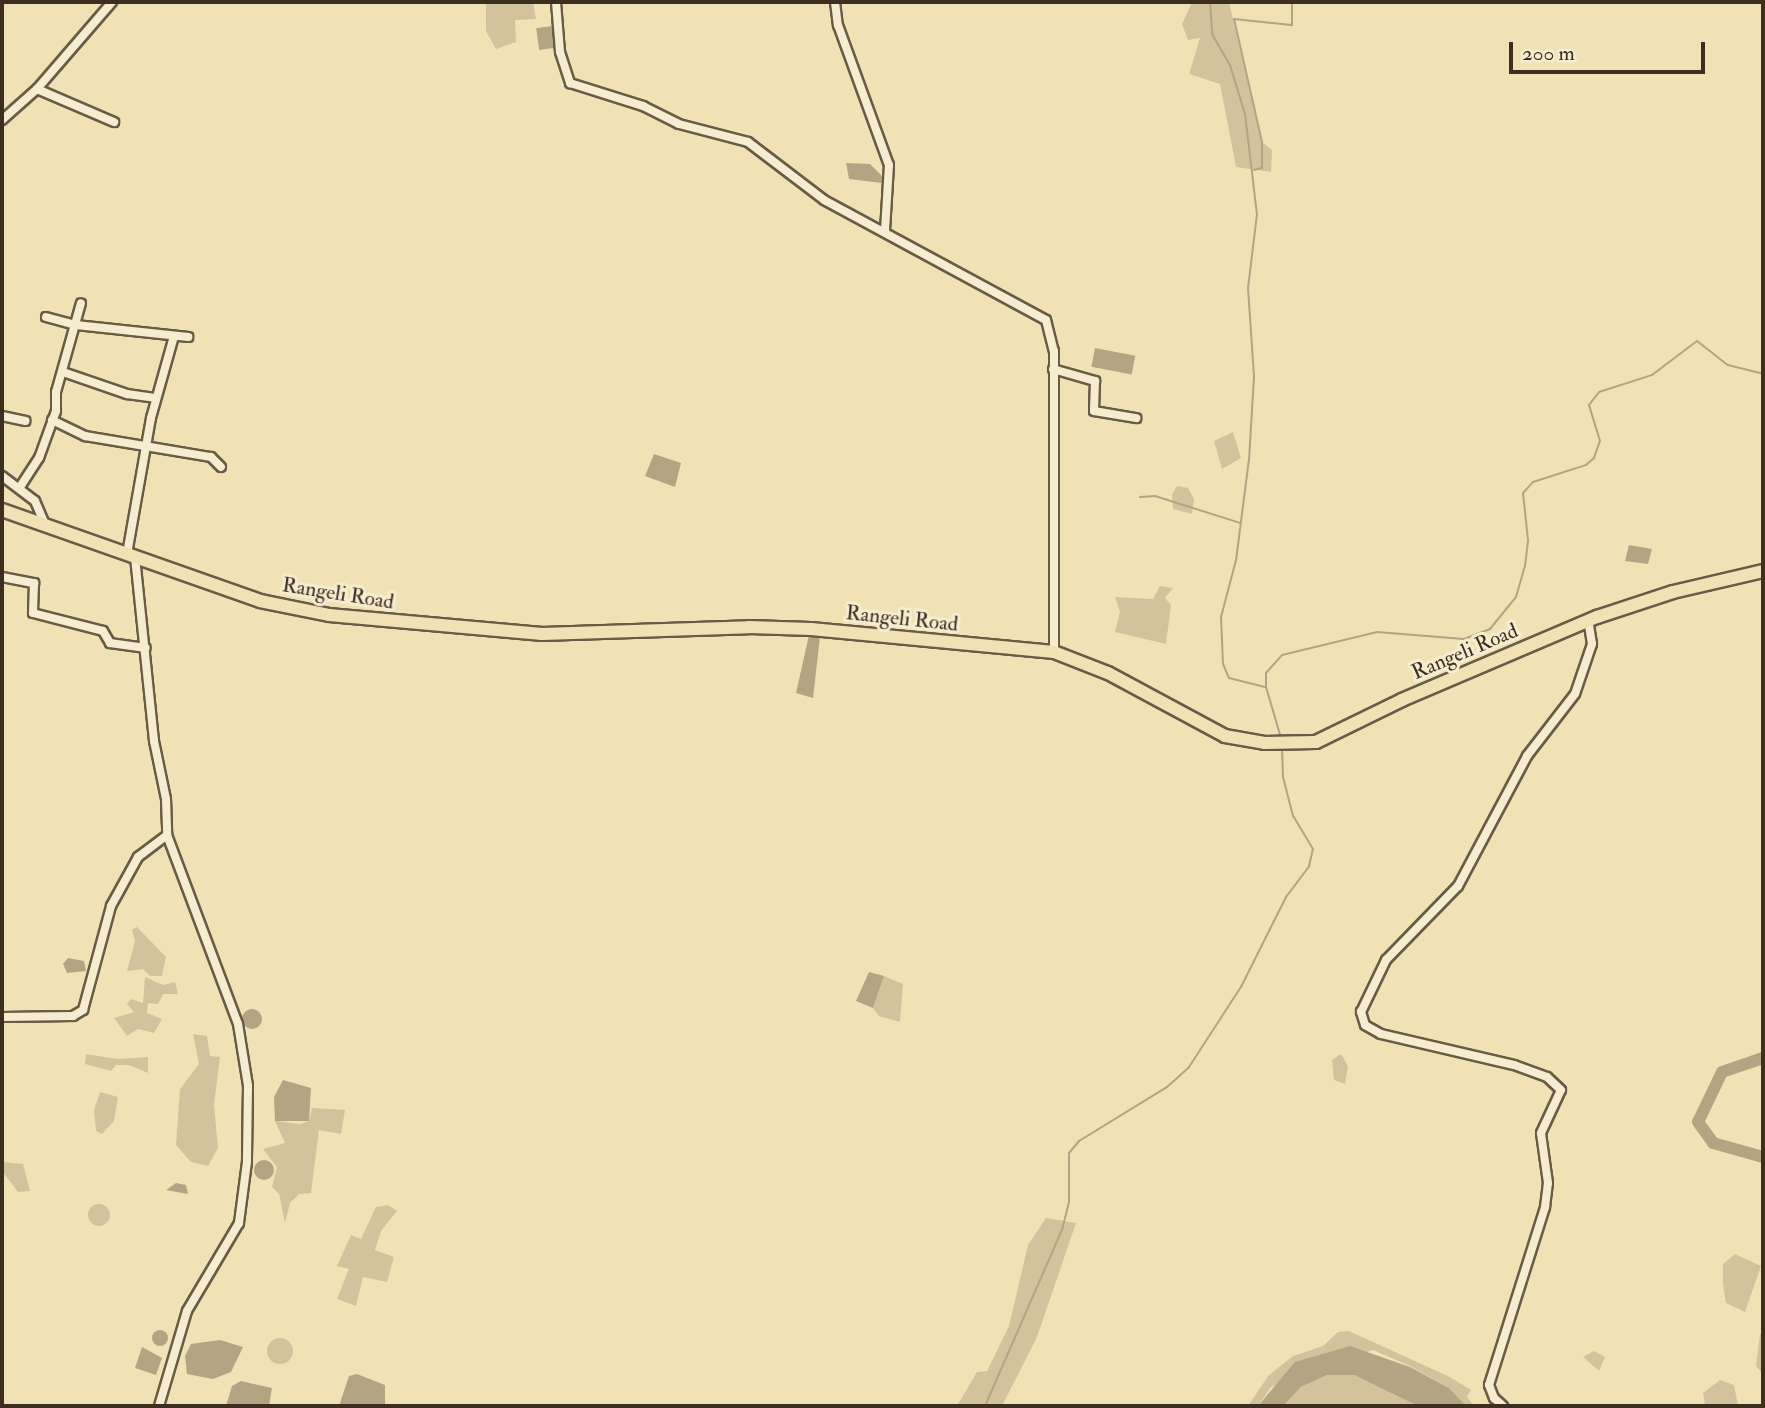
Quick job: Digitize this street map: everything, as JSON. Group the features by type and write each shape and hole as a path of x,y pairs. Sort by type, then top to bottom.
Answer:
{"main road":[{"name":"Rangeli Road","path":"2,510 260,601 329,615 542,634 789,628 1054,652 1108,673 1225,736 1264,743 1316,742 1588,620 1673,592 1763,571"}],"street":[{"path":"2,120 37,89 112,2"},
{"path":"556,2 560,52 570,83 598,95 643,106 679,124 748,142 824,200 1040,314 1050,333 1053,369 1054,652"},
{"path":"835,2 838,24 889,165 885,230"},
{"path":"37,89 114,122"},
{"path":"20,487 38,458 52,420 81,303"},
{"path":"46,317 76,325 188,337"},
{"path":"159,1406 187,1311 239,1223 247,1162 248,1086 237,1024 167,835 166,799 154,740 146,648 131,555 155,398 174,337"},
{"path":"1053,369 1095,381 1094,411 1136,418"},
{"path":"63,372 127,394 155,398"},
{"path":"2,416 25,421"},
{"path":"52,420 85,436 211,457 221,467"},
{"path":"2,476 20,487 36,502 45,525"},
{"path":"2,577 34,583 33,613 103,631 110,643 146,648"},
{"path":"1503,1406 1493,1398 1489,1385 1545,1207 1548,1184 1541,1133 1561,1090 1547,1077 1514,1065 1381,1034 1365,1025 1361,1012 1386,960 1458,886 1527,757 1575,694 1592,644 1588,620"},
{"path":"2,1017 73,1016 83,1010 111,906 138,857 167,835"}],"shaded area":[{"path":"486,2 533,2 536,19 515,20 516,42 496,49 486,31"},
{"path":"1192,2 1229,2 1262,142 1272,150 1271,172 1236,167 1220,84 1189,74 1200,38 1188,40 1182,24"},
{"path":"552,26 555,48 539,50 536,28"},
{"path":"846,163 870,164 883,177 882,183 849,179"},
{"path":"1095,348 1135,356 1132,374 1091,367"},
{"path":"1233,432 1241,458 1222,469 1214,441"},
{"path":"654,454 681,463 675,487 645,476"},
{"path":"1177,486 1188,488 1194,499 1192,514 1173,509 1172,495"},
{"path":"1629,545 1652,549 1648,564 1625,561"},
{"path":"1160,586 1173,588 1165,598 1171,605 1166,644 1115,632 1120,612 1115,597 1153,599"},
{"path":"809,635 820,637 813,698 796,693"},
{"path":"137,927 166,957 162,976 150,976 143,969 127,971 135,941 132,930"},
{"path":"68,958 84,961 86,971 67,973 63,964"},
{"path":"869,972 884,976 873,1008 856,1001"},
{"path":"884,976 903,984 900,1022 879,1016 873,1008"},
{"path":"145,977 163,985 175,982 178,994 163,994 158,1004 148,1003 147,1013 162,1019 154,1033 138,1029 127,1036 114,1018 134,1012 127,1004 131,999 143,1003"},
{"path":"252,1009 259,1012 262,1019 259,1026 252,1029 245,1026 242,1019 245,1012"},
{"path":"193,1034 207,1036 210,1056 220,1057 214,1105 218,1148 208,1166 191,1162 176,1145 180,1089 199,1064"},
{"path":"86,1054 117,1059 148,1057 148,1073 129,1065 116,1065 111,1071 85,1064"},
{"path":"1341,1054 1348,1066 1345,1084 1334,1080 1332,1060"},
{"path":"283,1080 311,1088 309,1121 275,1121 274,1097"},
{"path":"100,1092 118,1097 114,1121 102,1134 96,1131 94,1110"},
{"path":"312,1108 345,1110 341,1134 319,1130 311,1193 299,1194 290,1203 285,1223 279,1194 272,1187 277,1167 263,1149 285,1143 275,1121 300,1124 309,1121"},
{"path":"260,1160 268,1160 274,1170 268,1180 260,1180 254,1174 254,1166"},
{"path":"2,1162 23,1164 30,1191 18,1192 2,1171"},
{"path":"176,1183 186,1185 188,1194 166,1190"},
{"path":"99,1204 107,1207 110,1215 107,1223 99,1226 91,1223 88,1215 91,1207"},
{"path":"388,1205 397,1211 381,1231 375,1250 394,1257 387,1282 363,1277 356,1306 337,1299 349,1269 337,1266 351,1235 361,1239 376,1207"},
{"path":"1046,1218 1076,1223 1037,1337 1002,1406 957,1406 977,1372 987,1371 1009,1326 1028,1245"},
{"path":"1735,1254 1761,1266 1745,1312 1726,1303 1723,1264"},
{"path":"157,1330 163,1330 168,1338 166,1344 157,1346 152,1341 152,1335"},
{"path":"1349,1331 1450,1377 1471,1390 1467,1397 1474,1406 1466,1406 1449,1388 1410,1366 1373,1350 1271,1387 1258,1406 1248,1406 1269,1375 1293,1356 1323,1346 1338,1332"},
{"path":"1760,1334 1763,1335 1763,1374 1756,1366"},
{"path":"280,1338 289,1342 293,1351 289,1360 280,1364 271,1360 267,1351 271,1342"},
{"path":"220,1340 243,1347 231,1372 213,1379 187,1374 185,1356 191,1344"},
{"path":"1350,1346 1410,1367 1449,1388 1466,1406 1418,1406 1354,1375 1327,1375 1301,1387 1283,1406 1258,1406 1295,1362"},
{"path":"142,1347 162,1358 156,1375 135,1368"},
{"path":"1594,1351 1605,1357 1599,1371 1583,1357"},
{"path":"357,1374 385,1385 385,1406 339,1406 349,1376"},
{"path":"1327,1375 1354,1375 1418,1406 1283,1406 1301,1387"},
{"path":"1720,1380 1734,1385 1738,1405 1705,1405 1703,1393"},
{"path":"241,1381 272,1388 269,1406 226,1406 232,1386"}],"waterway":[{"path":"1210,2 1212,34 1230,65 1245,114 1257,214 1248,288 1254,376 1249,459 1236,560 1221,617 1223,664 1229,678 1266,687 1281,738"},
{"path":"1254,170 1262,168 1262,142 1234,19 1292,25 1292,2"},
{"path":"1266,686 1266,673 1282,655 1377,632 1464,639 1490,629 1516,597 1525,566 1528,540 1523,493 1533,482 1586,465 1594,458 1600,441 1589,405 1599,392 1652,375 1697,341 1728,365 1763,374"},
{"path":"1140,497 1155,496 1240,523"},
{"path":"985,1406 1062,1230 1069,1201 1069,1153 1079,1141 1167,1087 1189,1067 1241,987 1286,897 1309,866 1313,849 1293,816 1283,777 1282,747"},
{"path":"1763,1058 1722,1072 1698,1122 1713,1143 1763,1157"}]}
